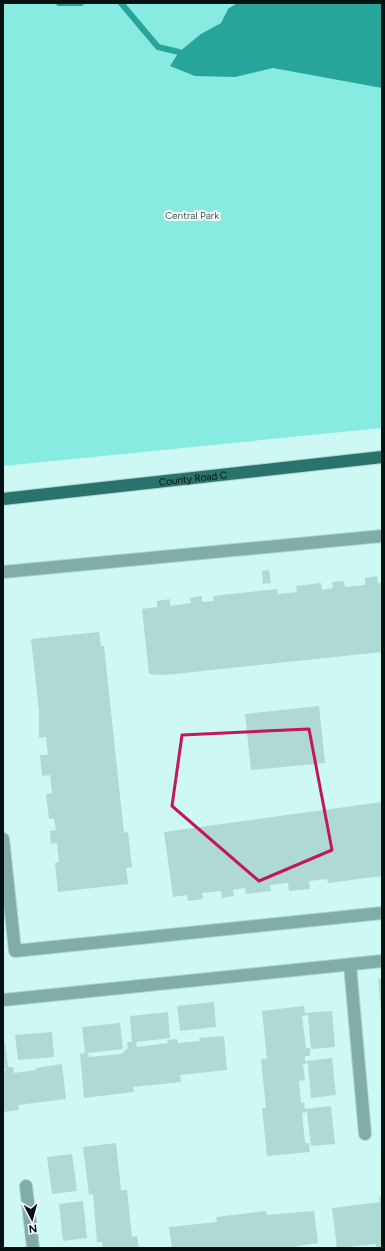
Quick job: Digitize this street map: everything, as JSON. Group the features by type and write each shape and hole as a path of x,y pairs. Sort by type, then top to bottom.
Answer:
{"main road":[{"name":"County Road C","path":"3,499 382,457"}],"lane":[{"path":"3,572 382,536"},
{"path":"3,839 15,951 382,913"},
{"path":"3,1000 382,961"},
{"path":"350,965 364,1134"},
{"path":"26,1186 33,1248"}],"highlighted area":[{"path":"309,729 332,850 259,881 172,806 182,735"}],"green space":[{"name":"Central Park","path":"3,3 382,3 382,428 3,466"}],"shaded area":[{"path":"237,3 382,3 382,88 273,68 235,77 195,76 170,66 179,52 201,34 221,23 228,9"}],"building":[{"path":"269,570 271,583 263,584 262,571"},
{"path":"377,576 378,583 382,582 382,652 165,675 149,674 142,609 157,607 157,601 170,599 170,606 191,603 190,598 202,596 202,602 214,601 213,596 277,589 278,594 297,592 296,586 321,583 322,590 333,588 332,582 344,581 345,587 365,585 365,578"},
{"path":"99,632 101,646 104,646 124,833 128,832 132,867 126,868 128,884 58,892 55,863 59,862 57,843 51,844 50,831 56,830 54,819 49,819 46,794 52,793 50,775 42,776 40,755 48,755 46,737 39,738 39,711 31,639"},
{"path":"319,706 325,763 251,770 245,714"},
{"path":"382,802 382,876 328,883 327,879 309,881 310,889 289,891 288,883 270,885 271,891 246,894 245,888 233,890 234,896 222,898 221,891 202,893 203,899 188,901 187,895 173,897 164,832"},
{"path":"378,979 382,979 382,1010 381,1010"},
{"path":"214,1002 216,1027 180,1031 177,1006"},
{"path":"304,1006 305,1013 332,1011 335,1047 311,1049 308,1015 302,1016 306,1048 310,1048 310,1056 305,1056 305,1061 332,1058 336,1095 311,1098 308,1063 303,1064 305,1080 299,1081 301,1103 304,1102 305,1109 331,1106 335,1144 311,1146 307,1112 302,1113 305,1143 309,1143 310,1152 267,1156 262,1108 266,1108 261,1059 267,1059 262,1011"},
{"path":"168,1012 170,1038 136,1042 137,1047 168,1043 167,1040 177,1039 178,1043 200,1041 199,1038 224,1036 227,1070 180,1075 181,1082 133,1087 134,1092 84,1098 80,1054 85,1053 82,1027 120,1023 123,1049 88,1053 89,1057 121,1054 128,1048 127,1042 132,1042 130,1016"},
{"path":"52,1032 54,1057 18,1060 15,1035"},
{"path":"3,1042 5,1042 8,1067 13,1067 14,1073 62,1064 66,1099 18,1105 19,1110 3,1112 3,1072 5,1071 5,1068 3,1068"},
{"path":"116,1143 121,1190 127,1190 132,1237 137,1236 139,1248 103,1248 102,1242 97,1242 93,1194 89,1195 83,1147"},
{"path":"72,1154 77,1191 52,1194 47,1157"},
{"path":"379,1197 382,1197 382,1247 376,1248 376,1244 337,1248 332,1208 380,1202"},
{"path":"83,1201 87,1238 63,1241 59,1204"},
{"path":"266,1211 267,1215 314,1211 318,1243 293,1247 294,1248 172,1248 169,1227 217,1222 216,1217"}],"waterway":[{"path":"59,3 81,3"},
{"path":"121,3 158,47 179,52"}]}
